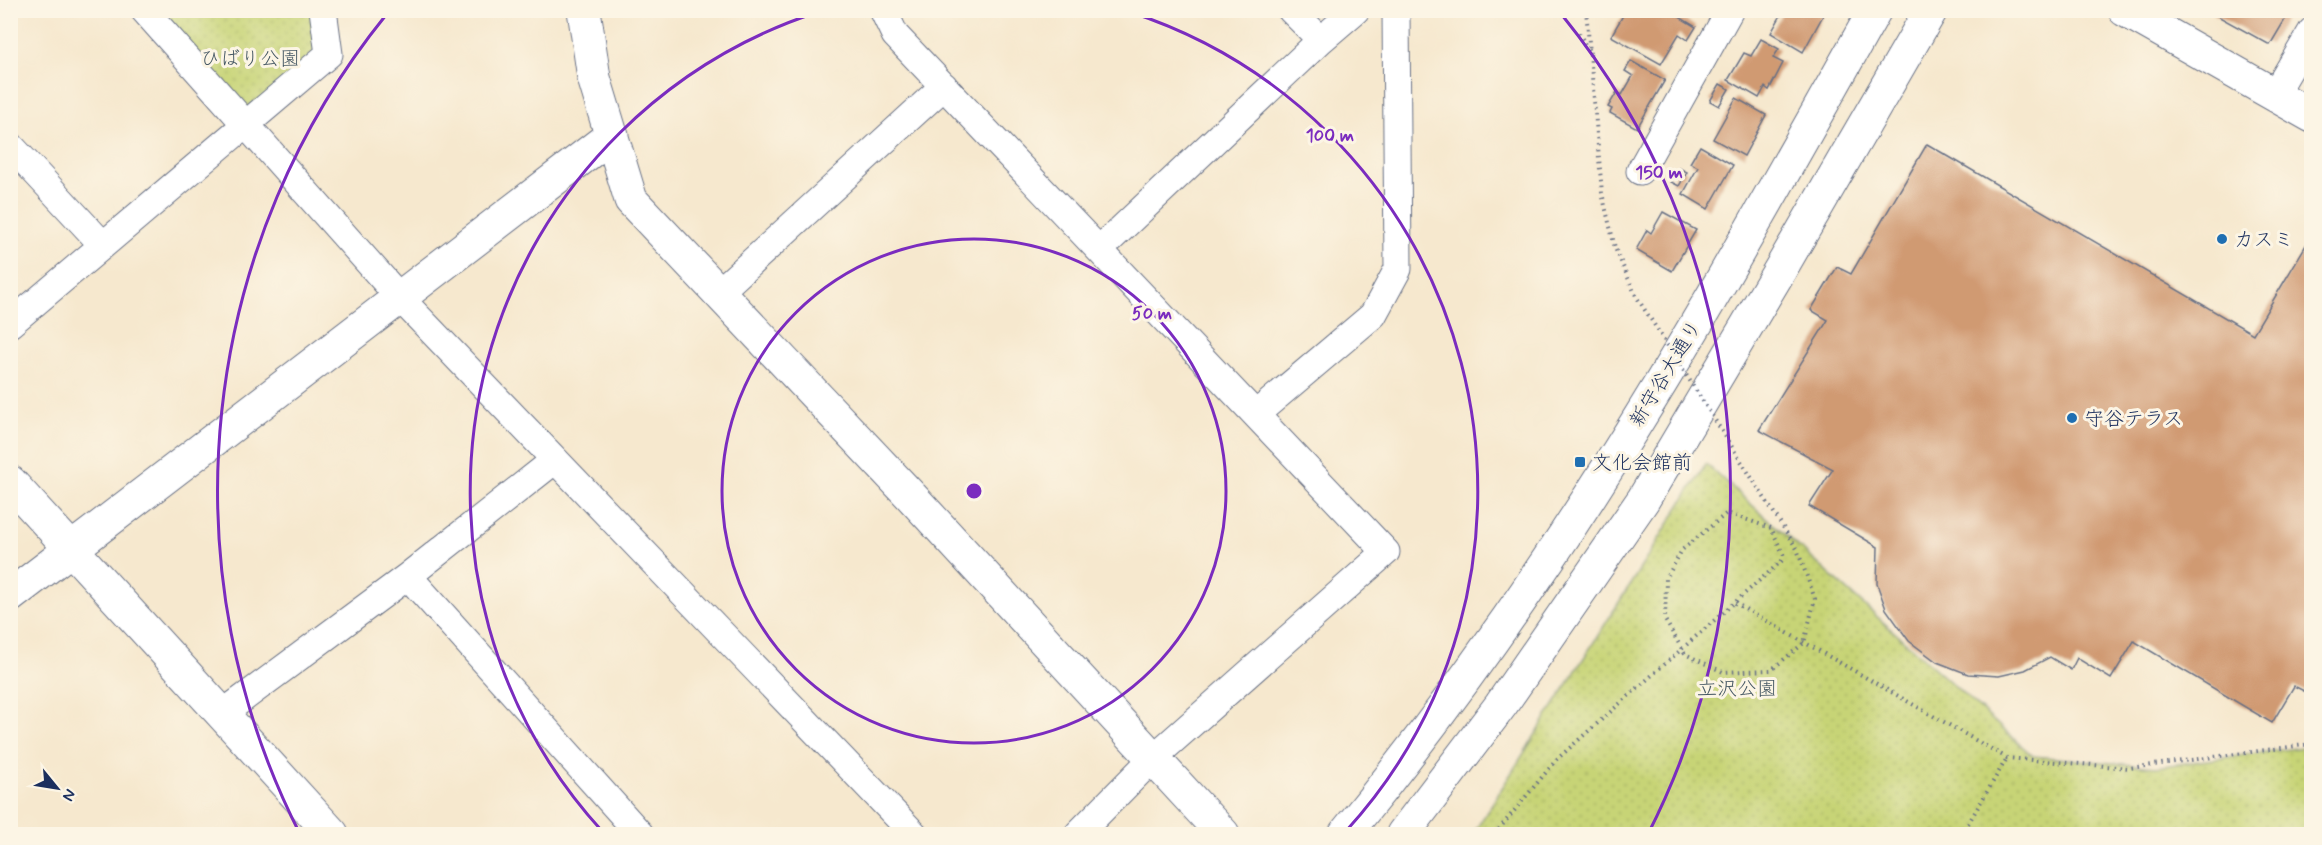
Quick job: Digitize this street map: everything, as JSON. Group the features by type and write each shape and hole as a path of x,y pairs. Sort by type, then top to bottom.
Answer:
{"street":[{"path":"144,10 400,298 914,834"},
{"path":"10,324 329,54 323,10"},
{"path":"584,10 594,78 632,200 1223,834"},
{"path":"883,10 895,35 1386,552 1153,758 1078,834"},
{"path":"1291,10 1320,40"},
{"path":"1100,249 1320,40 1356,10"},
{"path":"1256,414 1373,315 1398,269 1396,10"},
{"path":"1640,171 1730,10"},
{"name":"新守谷大通り","path":"1345,834 1479,659 1604,474 1741,247 1875,10"},
{"path":"1403,834 1501,705 1642,500 1780,270 1931,10"},
{"path":"2125,10 2312,116"},
{"path":"2274,95 2312,31"},
{"path":"719,292 944,86"},
{"path":"10,596 612,135"},
{"path":"10,145 104,245"},
{"path":"222,714 408,576 555,460"},
{"path":"10,482 73,548 332,834"},
{"path":"408,576 640,834"}],"path":[{"path":"1495,834 1557,759 1735,603 1785,558 1771,528 1727,513 1682,550 1666,579 1665,620 1685,654 1723,672 1772,670 1804,643 1815,599 1797,549 1636,296 1615,248 1602,193 1586,10"},
{"path":"1579,33 1590,53"},
{"path":"1735,603 2007,758 2130,768 2312,744"},
{"path":"1962,834 2007,758"}],"green space":[{"name":"ひばり公園","path":"144,11 323,11 329,54 245,124"},
{"name":"立沢公園","path":"1706,464 2033,756 2156,767 2311,746 2311,834 1473,834"}],"building":[{"path":"1622,10 1668,10 1696,27 1688,40 1679,34 1661,64 1611,36 1625,12"},
{"path":"1784,10 1826,10 1803,52 1771,33"},
{"path":"2216,10 2285,10 2289,13 2270,45 2214,14"},
{"path":"1761,39 1779,49 1773,58 1783,63 1769,90 1765,87 1759,98 1728,80 1744,53 1751,56"},
{"path":"1631,61 1665,80 1637,128 1610,113 1612,109 1608,107 1617,92 1622,95 1633,76 1625,71"},
{"path":"1720,84 1729,89 1719,106 1710,101"},
{"path":"1736,98 1766,115 1744,156 1713,139"},
{"path":"1927,144 2253,334 2312,235 2312,695 2294,686 2272,723 2134,641 2111,679 2077,658 2071,670 2050,657 2025,670 1999,676 1968,674 1937,662 1909,641 1886,609 1877,584 1878,547 1809,506 1833,469 1759,430 1828,320 1811,310 1837,267 1851,274"},
{"path":"1700,146 1733,165 1708,209 1683,194 1698,167 1690,163"},
{"path":"1679,168 1687,172 1679,186 1671,182"},
{"path":"1663,212 1696,230 1672,271 1636,250 1647,230 1651,233"}],"place":[{"name":"カスミ","path":"2222,239"},
{"name":"守谷テラス","path":"2072,418"},
{"name":"文化会館前","path":"1580,462"}]}
